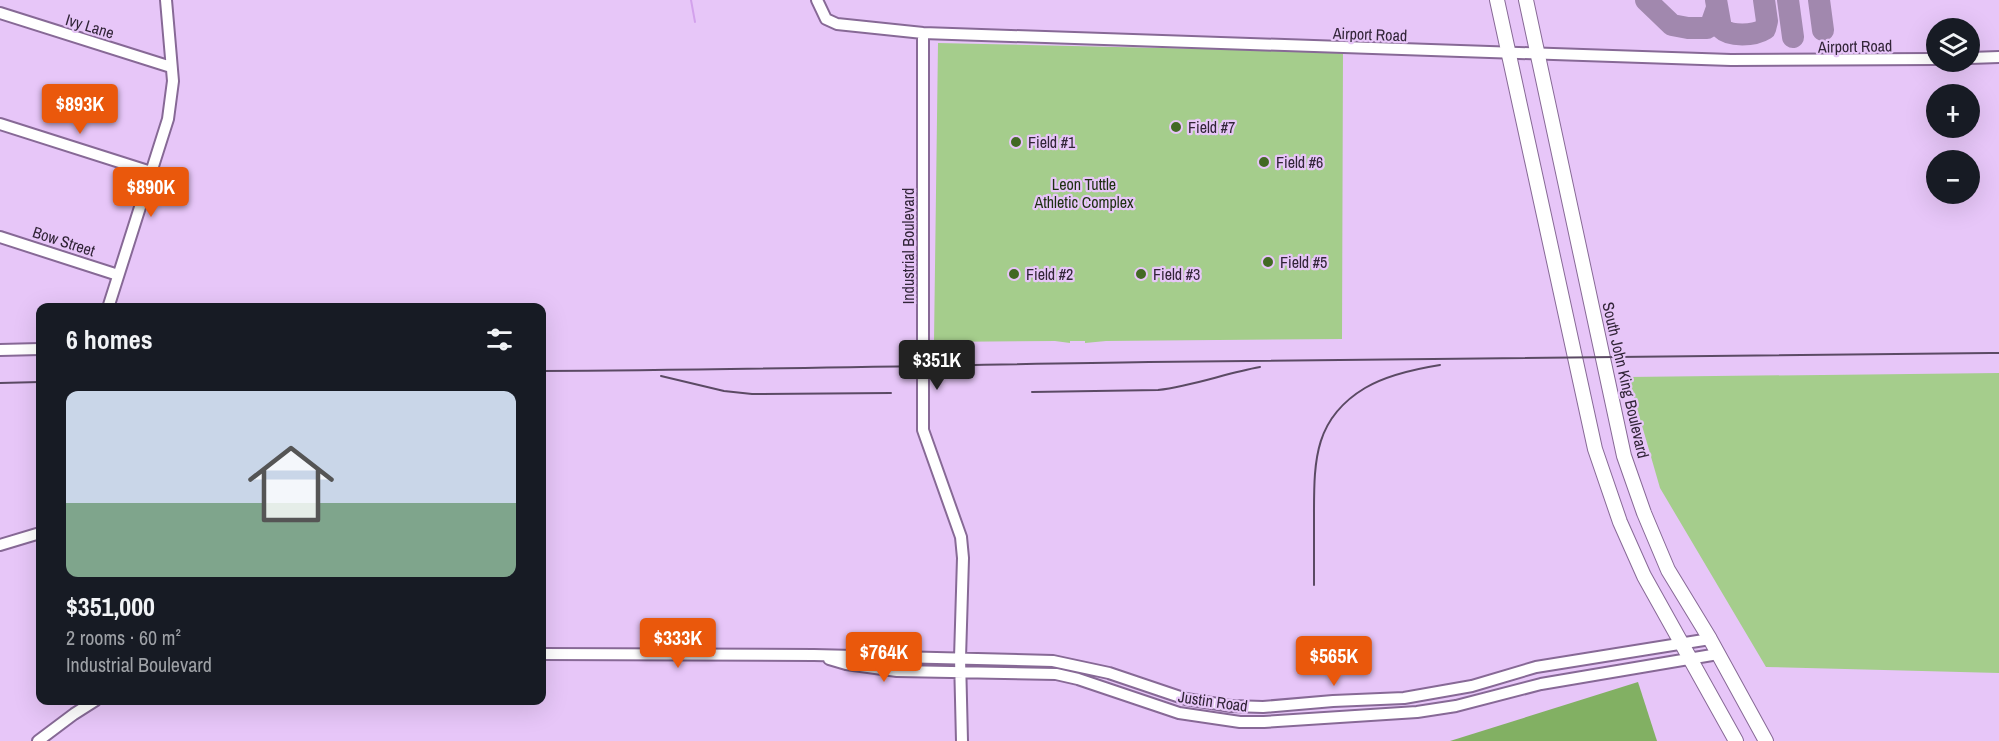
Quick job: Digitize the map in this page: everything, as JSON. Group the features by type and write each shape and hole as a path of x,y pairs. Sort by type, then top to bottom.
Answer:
{"main road":[{"path":"1497,0 1595,449 1620,522 1644,576 1736,741"},
{"name":"South John King Boulevard","path":"1526,0 1624,456 1644,513 1668,570 1710,639 1766,741"}],"street":[{"path":"109,303 168,119 172,97 166,0"},
{"name":"Airport Road","path":"818,0 826,19 837,24 923,33 1781,61 1926,59"},
{"name":"Ivy Lane","path":"0,13 171,67"},
{"name":"Industrial Boulevard","path":"923,33 923,430 961,537 963,558 960,658 962,741"},
{"path":"1980,58 1999,57"},
{"path":"0,124 151,172"},
{"name":"Bow Street","path":"0,237 118,274"},
{"path":"0,351 36,349"},
{"path":"0,544 36,534"},
{"name":"Justin Road","path":"546,654 814,655 1053,661 1109,673 1186,699 1231,706 1263,707 1404,698 1472,686 1536,668 1710,639"},
{"name":"Justin Road","path":"814,655 846,664 897,670 1056,674 1104,687 1179,713 1240,722 1264,722 1417,712 1456,706 1541,684 1718,654"},
{"path":"1104,687 1109,673"},
{"path":"38,741 88,705"}],"green space":[{"name":"Leon Tuttle Athletic Complex","path":"938,43 1343,52 1342,339 1085,343 1085,341 1070,341 1070,343 1055,341 934,342"},
{"path":"1999,373 1999,673 1766,667 1660,488 1628,377"},
{"path":"1638,682 1657,741 1450,741"}],"waterway":[{"path":"691,0 695,22"}],"taxiway":[{"path":"1646,0 1672,25 1688,28 1707,28 1711,25 1717,8"},
{"path":"1716,0 1721,28 1730,33 1742,35 1765,29 1767,21 1764,0"},
{"path":"1788,0 1793,37"},
{"path":"1819,0 1823,30"}],"railway":[{"path":"546,371 1999,353"},
{"path":"1314,585 1315,474 1317,457 1327,426 1348,400 1365,388 1401,373 1440,365"},
{"path":"1032,392 1158,390 1184,386 1260,367"},
{"path":"661,376 724,391 752,394 891,393"},
{"path":"0,383 36,382"}],"place":[{"name":"Field #7","path":"1176,127"},
{"name":"Field #1","path":"1016,142"},
{"name":"Field #6","path":"1264,162"},
{"name":"Field #5","path":"1268,262"},
{"name":"Field #2","path":"1014,274"},
{"name":"Field #3","path":"1141,274"}]}
